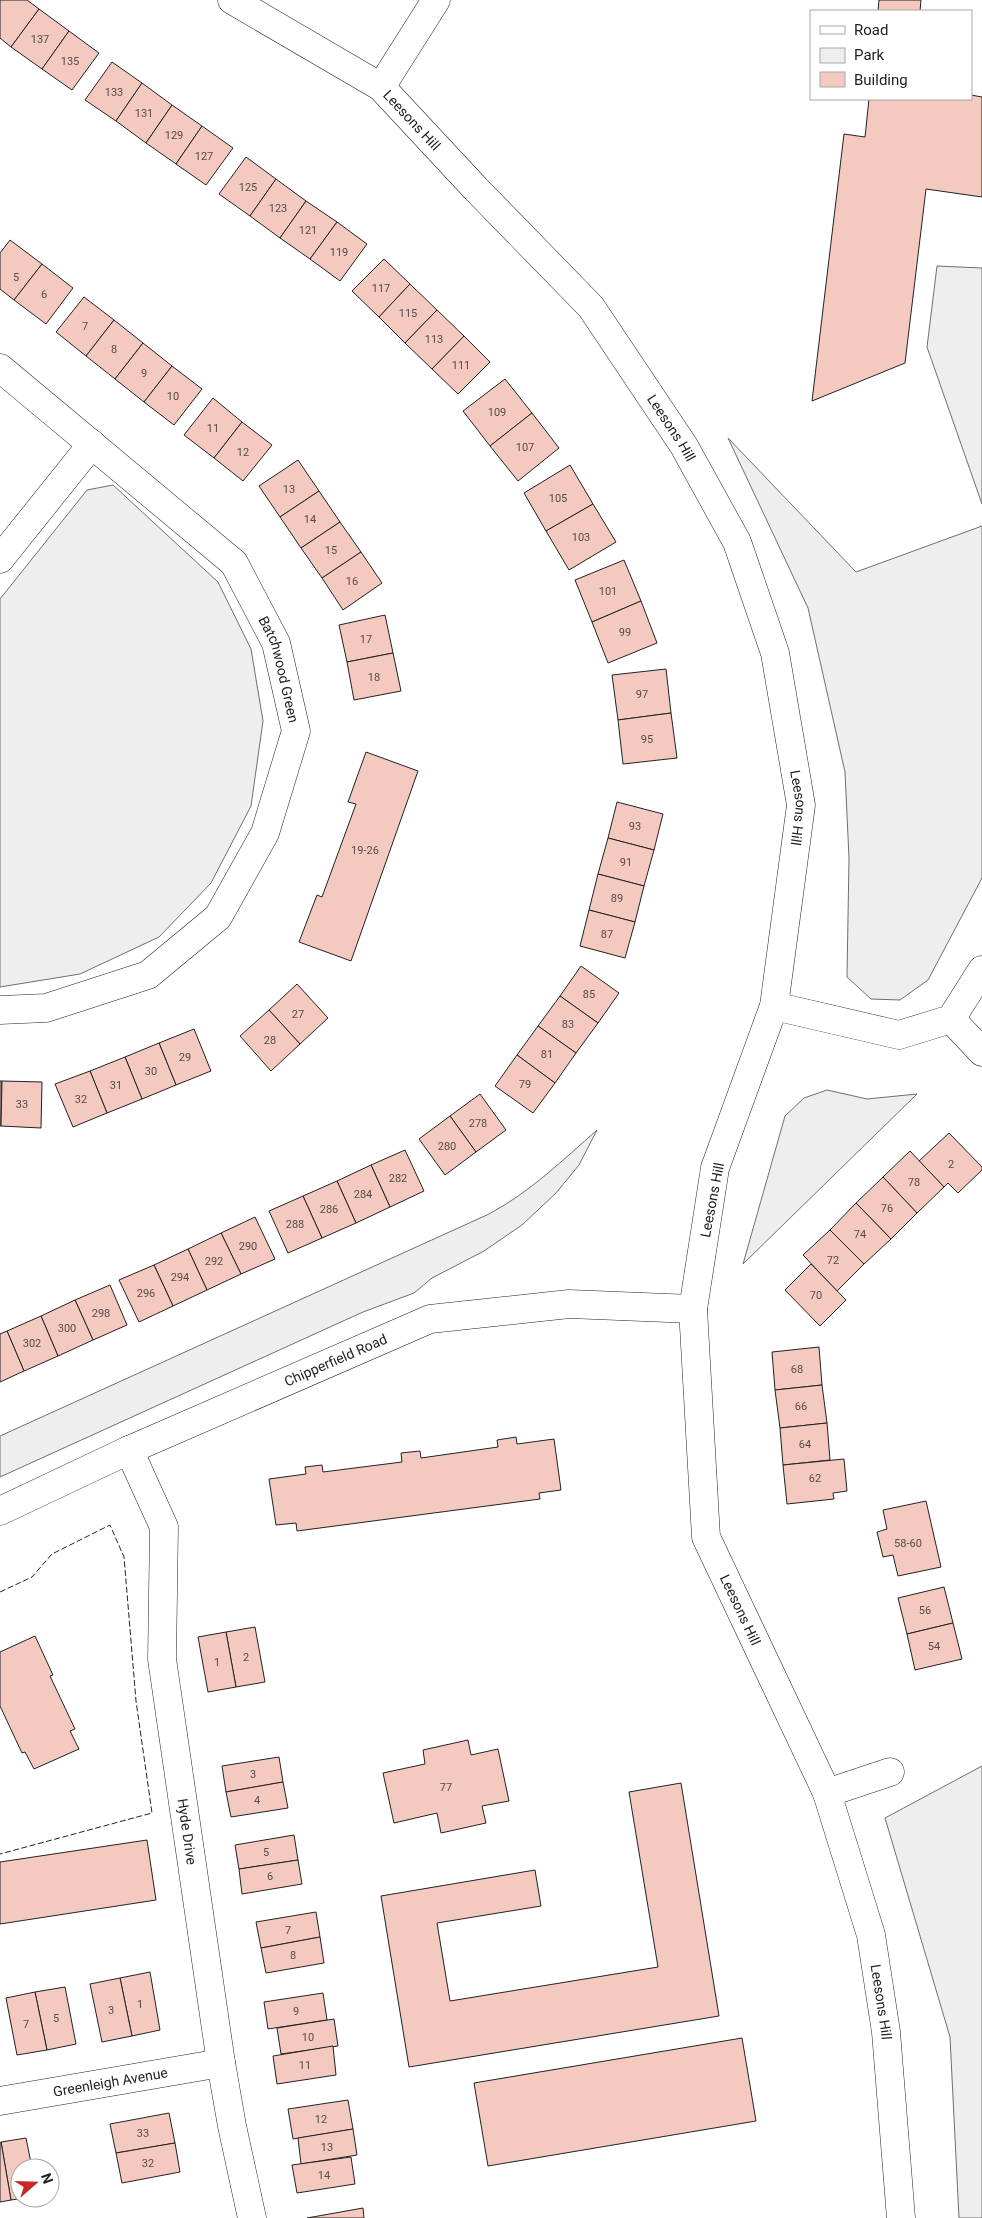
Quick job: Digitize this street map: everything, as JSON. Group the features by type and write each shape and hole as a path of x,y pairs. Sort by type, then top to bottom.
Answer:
{"street":[{"name":"Leesons Hill","path":"232,0 381,87 476,189 591,307 684,446 737,542 775,652 800,805 774,1006 715,1168 693,1309 706,1537 827,1793 871,1935 886,2032 900,2218"},
{"path":"381,87 436,0"},
{"name":"Batchwood Green","path":"0,368 234,563 276,643 296,731 265,833 218,917 148,975 46,1008 0,1010"},
{"path":"0,559 92,444"},
{"path":"774,1006 899,1035 951,1019 982,970"},
{"path":"951,1019 982,1052"},
{"name":"Chipperfield Road","path":"0,1511 129,1450 430,1319 568,1304 693,1309"},
{"name":"Hyde Drive","path":"129,1450 164,1527 162,1659 221,2063 232,2126 252,2218"},
{"path":"827,1793 890,1772"},
{"name":"Greenleigh Avenue","path":"0,2101 221,2063"}],"green space":[{"path":"937,266 982,268 982,504 927,347"},
{"path":"728,438 856,572 982,526 982,878 928,980 900,1000 871,999 847,977 849,858 845,772 808,608"},
{"path":"113,485 218,582 251,649 263,721 251,806 211,883 159,937 80,974 0,987 0,599 87,490"},
{"path":"827,1090 867,1099 917,1094 743,1264 785,1116 804,1098"},
{"path":"597,1130 579,1165 556,1193 522,1225 484,1251 432,1278 414,1293 363,1312 0,1477 0,1436 489,1214 532,1186"},
{"path":"982,1766 982,2218 959,2218 950,2037 885,1818"}],"building":[{"path":"0,0 27,0 39,9 11,47 0,38"},
{"path":"879,0 921,0 920,10 878,10"},
{"path":"39,9 69,31 42,69 11,47"},
{"path":"69,31 99,53 72,90 42,69"},
{"path":"112,62 142,83 116,121 85,100"},
{"path":"142,83 172,105 146,143 116,121"},
{"path":"972,95 982,97 982,197 926,189 905,363 812,401 844,134 865,137 869,100 972,100"},
{"path":"172,105 202,126 176,164 146,143"},
{"path":"202,126 233,148 206,185 176,164"},
{"path":"246,157 276,179 250,216 219,194"},
{"path":"276,179 306,201 280,238 250,216"},
{"path":"306,201 337,222 310,259 280,238"},
{"path":"337,222 367,244 340,281 310,259"},
{"path":"10,240 42,264 14,300 0,289 0,253"},
{"path":"384,259 410,284 379,317 352,291"},
{"path":"42,264 73,288 46,324 14,300"},
{"path":"410,284 437,310 405,343 379,317"},
{"path":"84,297 114,320 86,356 56,332"},
{"path":"437,310 464,336 432,369 405,343"},
{"path":"114,320 143,343 115,379 86,356"},
{"path":"464,336 490,362 458,394 432,369"},
{"path":"143,343 172,366 144,402 115,379"},
{"path":"172,366 202,389 174,425 144,402"},
{"path":"505,379 532,413 490,446 463,411"},
{"path":"213,398 242,422 214,458 184,435"},
{"path":"532,413 559,448 518,481 490,446"},
{"path":"242,422 272,445 243,481 214,458"},
{"path":"298,460 319,491 280,517 259,486"},
{"path":"570,465 593,504 546,531 524,493"},
{"path":"319,491 340,522 301,548 280,517"},
{"path":"593,504 616,542 569,570 546,531"},
{"path":"340,522 361,552 322,578 301,548"},
{"path":"361,552 382,583 343,610 322,578"},
{"path":"624,560 641,601 592,622 575,580"},
{"path":"641,601 657,643 608,663 592,622"},
{"path":"385,615 393,653 347,662 339,625"},
{"path":"393,653 401,691 354,700 347,662"},
{"path":"666,669 671,713 618,720 612,675"},
{"path":"671,713 677,758 623,764 618,720"},
{"path":"366,752 418,771 351,961 299,942 317,895 322,897 356,804 348,802"},
{"path":"617,802 663,814 654,850 608,838"},
{"path":"608,838 654,850 644,886 598,874"},
{"path":"598,874 644,886 635,922 589,910"},
{"path":"589,910 635,922 625,958 580,946"},
{"path":"581,966 619,993 598,1023 560,996"},
{"path":"297,984 328,1018 300,1044 269,1010"},
{"path":"560,996 598,1023 576,1053 538,1026"},
{"path":"269,1010 300,1044 271,1071 240,1036"},
{"path":"538,1026 576,1053 555,1083 517,1055"},
{"path":"194,1029 211,1071 176,1085 159,1043"},
{"path":"159,1043 176,1085 142,1099 125,1057"},
{"path":"517,1055 555,1083 533,1113 495,1086"},
{"path":"125,1057 142,1099 107,1113 90,1071"},
{"path":"90,1071 107,1113 73,1127 55,1084"},
{"path":"0,1081 2,1081 1,1126 0,1126"},
{"path":"2,1081 42,1082 41,1128 1,1126"},
{"path":"480,1094 506,1130 476,1152 450,1116"},
{"path":"450,1116 476,1152 445,1175 419,1139"},
{"path":"949,1133 982,1167 982,1170 958,1193 948,1183 944,1187 919,1161"},
{"path":"405,1150 424,1191 390,1207 371,1165"},
{"path":"910,1151 944,1187 917,1213 883,1177"},
{"path":"371,1165 390,1207 356,1223 337,1181"},
{"path":"883,1177 917,1213 891,1239 856,1203"},
{"path":"337,1181 356,1223 322,1238 303,1196"},
{"path":"303,1196 322,1238 288,1253 269,1211"},
{"path":"856,1203 891,1239 864,1264 830,1230"},
{"path":"255,1217 275,1259 241,1274 221,1233"},
{"path":"830,1230 864,1264 837,1291 803,1255"},
{"path":"221,1233 241,1274 207,1290 188,1249"},
{"path":"188,1249 207,1290 173,1306 154,1265"},
{"path":"811,1264 846,1300 820,1326 785,1290"},
{"path":"154,1265 173,1306 139,1322 119,1280"},
{"path":"110,1285 127,1325 93,1340 75,1300"},
{"path":"75,1300 93,1340 58,1356 41,1316"},
{"path":"41,1316 58,1356 24,1371 7,1331"},
{"path":"7,1331 24,1371 0,1382 0,1334"},
{"path":"819,1347 822,1385 775,1390 772,1352"},
{"path":"822,1385 827,1423 780,1428 775,1390"},
{"path":"827,1423 830,1460 783,1465 780,1428"},
{"path":"516,1437 517,1444 554,1439 561,1490 539,1493 540,1499 297,1531 296,1523 276,1525 269,1479 306,1474 305,1467 322,1465 323,1472 402,1462 401,1453 420,1451 421,1458 498,1447 497,1440"},
{"path":"844,1459 847,1491 833,1493 834,1499 787,1504 783,1465"},
{"path":"926,1501 941,1567 898,1576 893,1555 883,1557 877,1532 887,1529 883,1510"},
{"path":"944,1587 953,1623 907,1634 898,1598"},
{"path":"953,1623 962,1659 915,1670 907,1634"},
{"path":"255,1627 265,1682 236,1687 226,1632"},
{"path":"226,1632 236,1687 208,1692 198,1637"},
{"path":"35,1636 53,1675 50,1676 75,1729 70,1731 79,1749 34,1769 25,1752 22,1753 0,1706 0,1652"},
{"path":"468,1740 471,1755 498,1749 509,1801 482,1806 486,1823 441,1833 437,1813 394,1823 383,1773 425,1764 423,1750"},
{"path":"279,1757 283,1782 226,1792 222,1766"},
{"path":"283,1782 288,1808 231,1817 226,1792"},
{"path":"681,1783 719,2016 409,2067 381,1896 535,1870 541,1906 437,1923 450,2001 658,1967 629,1792"},
{"path":"294,1835 298,1860 239,1869 235,1845"},
{"path":"147,1840 156,1900 0,1924 0,1862"},
{"path":"298,1860 302,1884 242,1894 239,1869"},
{"path":"316,1912 320,1937 261,1948 256,1922"},
{"path":"320,1937 324,1963 266,1973 261,1948"},
{"path":"150,1972 160,2030 132,2036 120,1978"},
{"path":"120,1978 132,2036 102,2042 90,1984"},
{"path":"65,1987 76,2044 47,2050 35,1992"},
{"path":"35,1992 47,2050 17,2055 6,1998"},
{"path":"323,1993 327,2020 268,2029 264,2002"},
{"path":"334,2019 338,2046 281,2054 277,2028"},
{"path":"742,2038 756,2121 488,2166 474,2083"},
{"path":"333,2046 336,2075 277,2084 273,2056"},
{"path":"348,2100 353,2129 293,2139 288,2109"},
{"path":"169,2113 175,2143 116,2153 110,2124"},
{"path":"353,2129 357,2155 301,2164 298,2138"},
{"path":"26,2138 30,2158 10,2158 10,2194 1,2142"},
{"path":"0,2143 10,2200 0,2202"},
{"path":"175,2143 180,2172 122,2183 116,2153"},
{"path":"351,2157 355,2184 297,2193 292,2165"},
{"path":"363,2208 364,2218 307,2218"}],"fence":[{"path":"0,1592 32,1577 52,1554 110,1525 124,1557 136,1701 152,1813 0,1854"}]}
